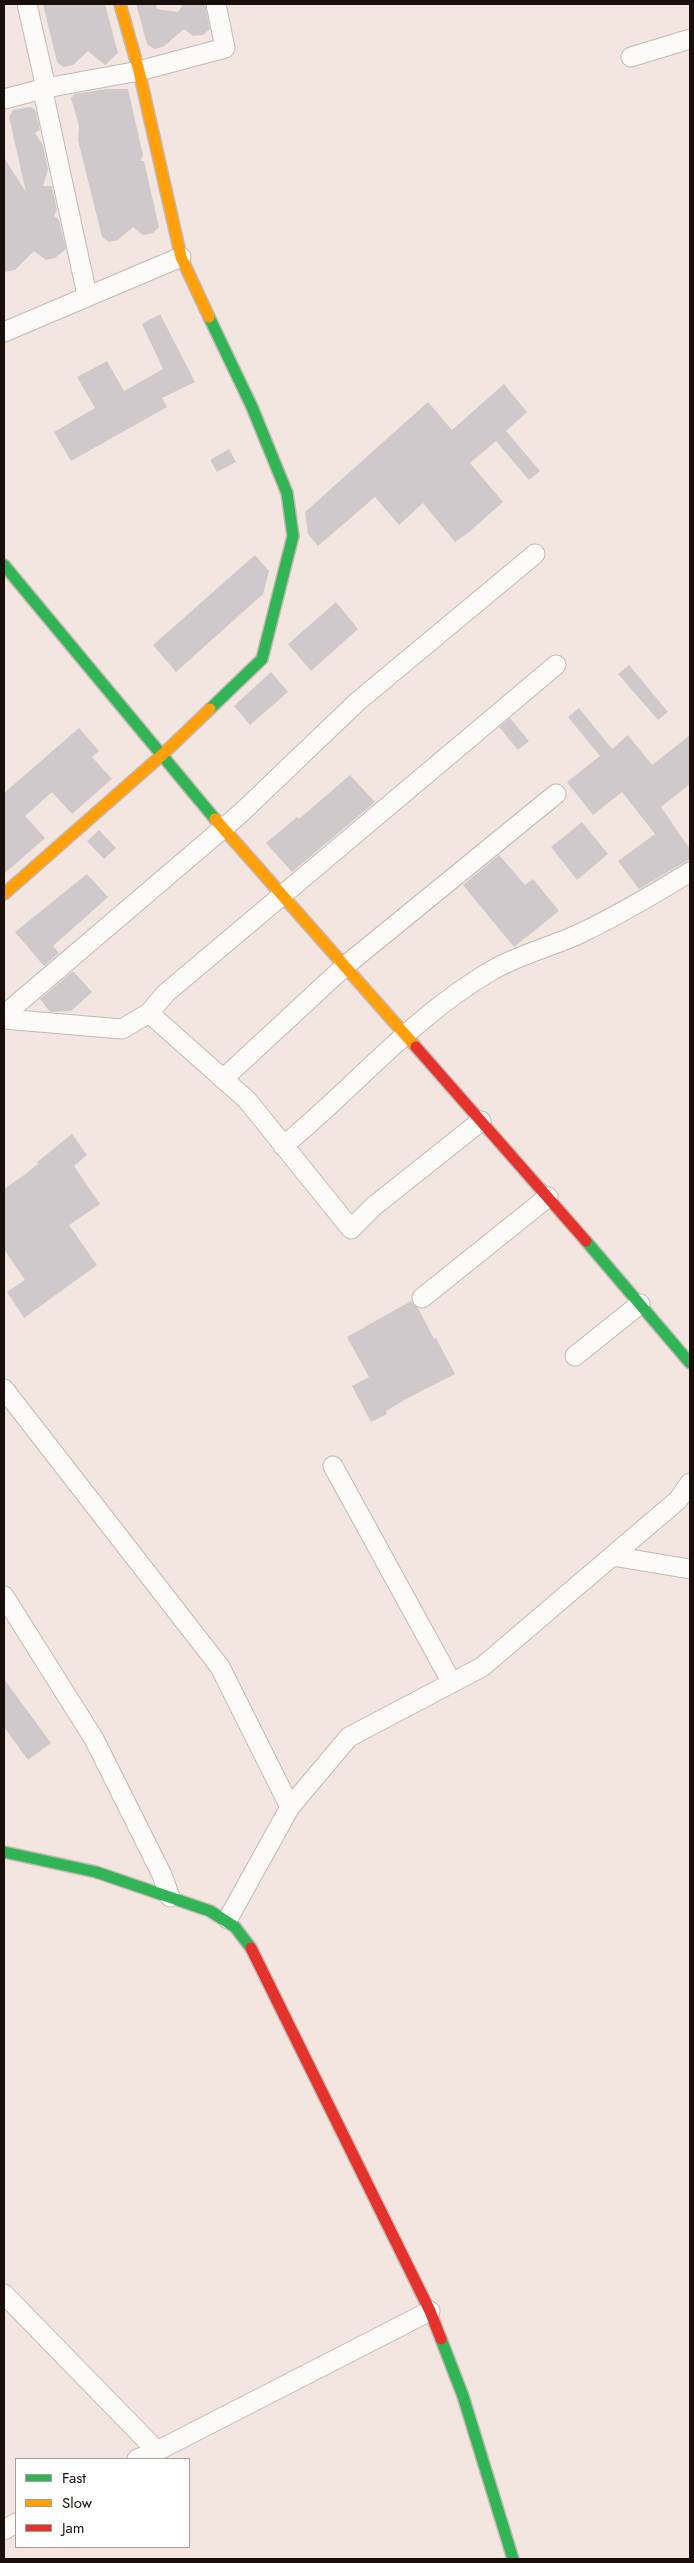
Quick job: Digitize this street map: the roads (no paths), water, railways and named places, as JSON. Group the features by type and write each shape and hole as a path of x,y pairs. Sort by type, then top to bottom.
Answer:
{"street":[{"path":"26,4 46,88 44,96 87,295"},
{"path":"4,894 162,755 262,659 293,536 287,493 252,407 181,257 139,72 120,4"},
{"path":"4,100 46,88 139,72 225,48 216,4"},
{"path":"631,57 690,39"},
{"path":"4,332 87,295 181,257"},
{"path":"4,1015 223,828 357,702 535,554"},
{"path":"4,565 223,828 481,1121 690,1363"},
{"path":"4,1019 122,1030 149,1013 166,994 556,664"},
{"path":"223,1079 345,966 556,794"},
{"path":"283,1146 405,1034 461,990 491,970 581,933 624,912 690,872"},
{"path":"149,1013 247,1100 351,1229 374,1206 481,1121"},
{"path":"422,1298 548,1198"},
{"path":"575,1356 640,1304"},
{"path":"4,1389 220,1667 290,1807"},
{"path":"333,1466 452,1683"},
{"path":"228,1919 290,1807 349,1737 482,1667 678,1500 690,1483"},
{"path":"612,1556 690,1568"},
{"path":"4,1596 94,1739 162,1875 170,1897"},
{"path":"4,1852 96,1872 228,1919 240,1931 260,1965 430,2311 463,2396 513,2559"},
{"path":"4,2294 157,2451"},
{"path":"140,2458 157,2451 430,2311"},
{"path":"4,2530 15,2524"}]}
